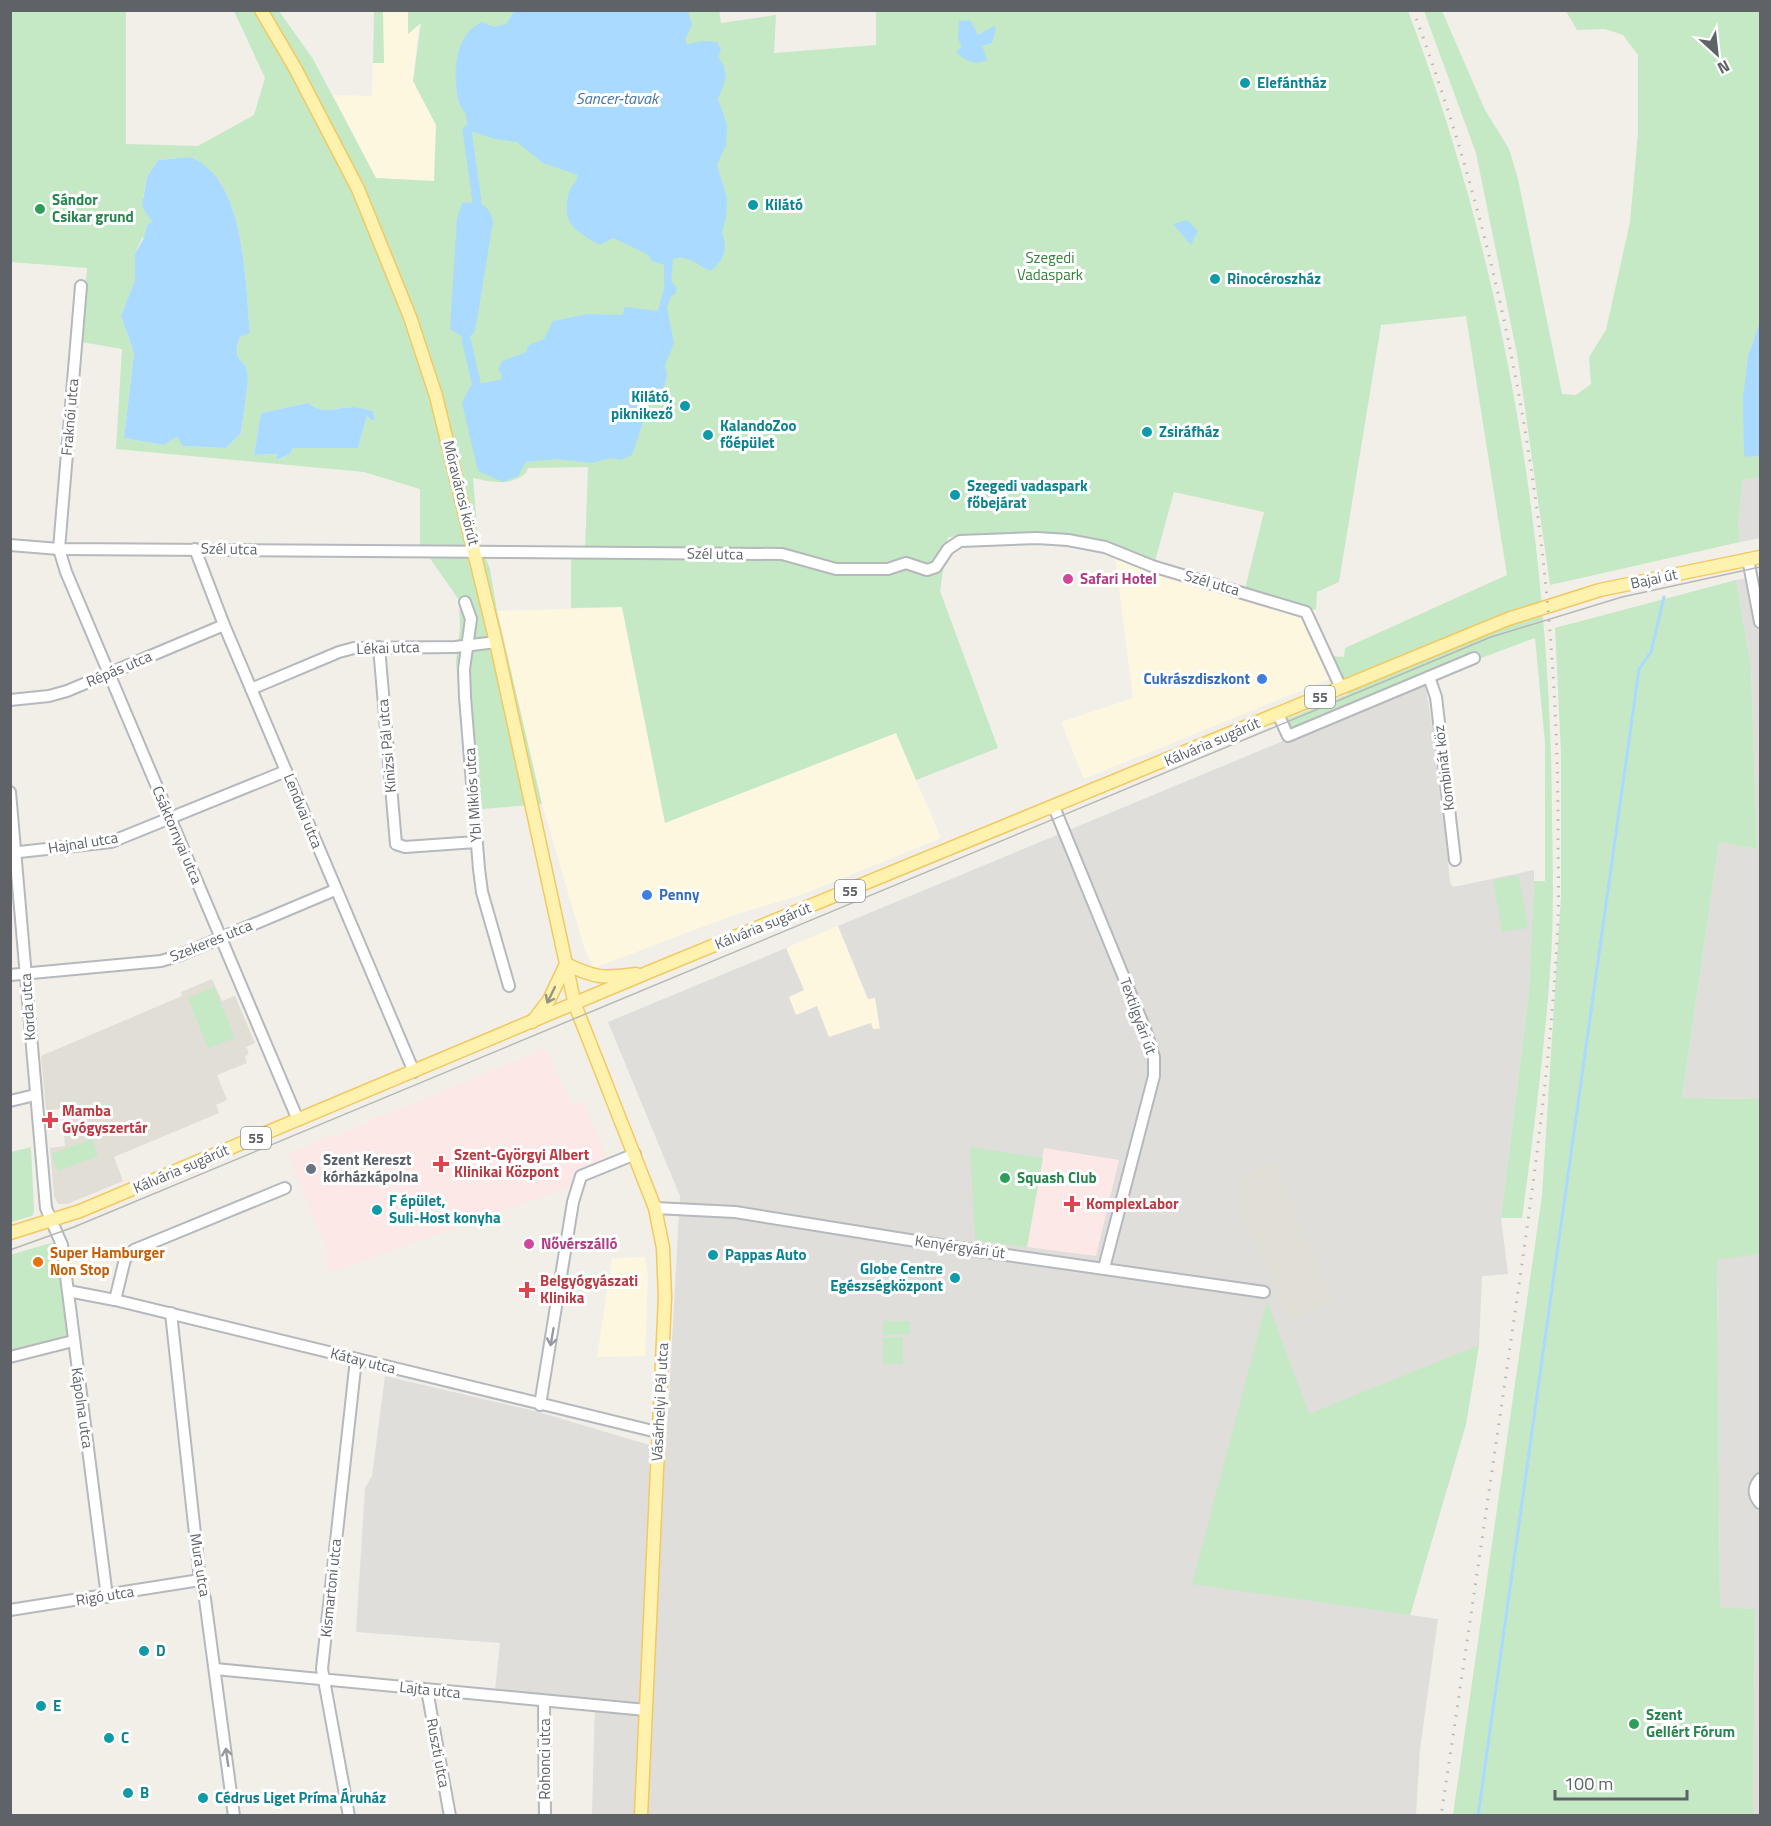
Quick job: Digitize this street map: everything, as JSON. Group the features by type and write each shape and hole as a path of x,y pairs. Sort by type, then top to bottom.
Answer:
{"main road":[{"name":"Móravárosi körút","path":"261,10 324,121 358,189 390,264 436,396 496,642 575,1005"},
{"name":"Bajai út","path":"1548,605 1600,590 1754,558"},
{"name":"Kálvária sugárút","path":"10,1233 53,1221 531,1024 649,972 1548,605"},
{"path":"531,1024 549,1000 566,964 591,976 604,978 649,972"},
{"name":"Vásárhelyi Pál utca","path":"575,1005 655,1208 663,1248 665,1297 641,1815"}],"street":[{"name":"Fraknói utca","path":"59,549 81,286"},
{"name":"Szél utca","path":"10,545 59,549 782,554 798,556 828,568 888,569 906,563 927,570 936,567 948,549 960,541 1037,538 1068,540 1106,547 1152,566 1306,612 1341,688"},
{"name":"Csáktornyai utca","path":"59,549 66,572 298,1120"},
{"name":"Lendvai utca","path":"195,549 224,625 414,1072"},
{"path":"1754,558 1761,622"},
{"name":"Ybl Miklós utca","path":"465,602 471,620 465,697 476,842 482,891 509,986"},
{"name":"Répás utca","path":"10,700 49,696 109,674 224,625"},
{"name":"Lékai utca","path":"251,689 339,652 379,647 468,646 496,642"},
{"name":"Kinizsi Pál utca","path":"379,647 396,844 405,847 476,842"},
{"path":"1278,714 1288,736 1474,658"},
{"name":"Kombinát köz","path":"1429,677 1436,697 1455,860"},
{"name":"Hajnal utca","path":"13,853 111,842 286,771"},
{"name":"Korda utca","path":"10,792 13,853 46,1208 53,1221"},
{"name":"Textilgyári út","path":"1054,807 1148,1036 1154,1062 1154,1076 1104,1268"},
{"name":"Szekeres utca","path":"10,975 161,961 335,890"},
{"path":"10,1101 35,1095"},
{"path":"540,1405 573,1202 581,1176 635,1154"},
{"path":"115,1300 125,1259 134,1250 285,1188"},
{"name":"Kenyérgyári út","path":"655,1208 735,1212 1264,1292"},
{"name":"Kápolna utca","path":"53,1221 62,1245 107,1597"},
{"name":"Kátay utca","path":"68,1291 115,1300 657,1432"},
{"name":"Mura utca","path":"171,1314 200,1580 205,1599 234,1815"},
{"path":"10,1357 73,1341"},
{"name":"Kismartoni utca","path":"349,1815 322,1678 356,1359"},
{"path":"1761,1479 1754,1488 1756,1498 1761,1503"},
{"name":"Rigó utca","path":"10,1610 107,1597 200,1580"},
{"name":"Lajta utca","path":"215,1669 646,1710"},
{"name":"Ruszti utca","path":"427,1690 450,1815"},
{"name":"Rohonci utca","path":"544,1702 545,1815"}],"shaded area":[{"path":"374,11 420,11 413,81 436,125 434,181 376,178 333,95 372,96"},
{"path":"1760,477 1760,538 1740,542 1738,522 1743,480"},
{"path":"1115,556 1159,562 1316,610 1315,622 1339,675 1084,779 1061,722 1133,698"},
{"path":"1760,576 1760,1099 1682,1098 1719,842 1757,849 1751,668 1736,580"},
{"path":"622,607 665,822 896,733 941,838 804,894 731,916 594,968 585,950 542,804 497,611"},
{"path":"1425,682 1441,783 1450,883 1453,887 1534,870 1534,881 1529,991 1501,1218 1508,1274 1482,1276 1479,1345 1466,1424 1410,1615 1438,1619 1420,1749 1416,1815 592,1815 595,1699 495,1690 500,1643 356,1632 365,1488 372,1476 385,1376 539,1412 666,1450 680,1196 608,1022 786,948 804,990 789,997 796,1015 817,1006 829,1037 871,1023 873,1029 880,1029 875,998 868,999 838,926"},
{"path":"838,926 868,998 875,998 880,1028 873,1029 871,1023 828,1037 796,1015 788,996 804,990 786,948"},
{"path":"212,979 222,1001 235,996 255,1043 246,1047 249,1054 245,1056 247,1063 217,1075 227,1100 216,1105 219,1113 114,1157 123,1181 67,1204 58,1204 54,1196 50,1148 65,1146 61,1109 46,1110 41,1056 182,996 181,992"},
{"name":"Szent-Györgyi Albert Klinikai Központ","path":"545,1049 572,1105 583,1102 607,1157 577,1170 569,1187 335,1271 326,1269 328,1253 288,1155 332,1134 334,1137 370,1122 369,1119 379,1115 381,1117"},
{"name":"KomplexLabor","path":"1044,1148 1119,1160 1096,1256 1027,1247"},
{"path":"1274,1163 1333,1303 1290,1321 1244,1216 1237,1179"},
{"path":"1760,1254 1760,1815 1753,1815 1755,1609 1720,1607 1717,1259"},
{"path":"645,1257 648,1275 645,1356 597,1357 612,1258"}],"green space":[{"name":"Szegedi Vadaspark","path":"719,10 721,23 776,15 774,53 876,45 876,11 1408,11 1442,108 1471,207 1496,307 1516,409 1532,511 1543,614 1550,717 1552,935 1548,1004 1522,1218 1501,1218 1529,991 1534,881 1545,881 1545,743 1535,638 1476,660 1474,655 1293,731 1287,719 1348,694 1331,656 1344,657 1345,648 1507,575 1466,316 1381,325 1339,582 1317,592 1316,610 1245,589 1264,512 1174,492 1155,561 1097,543 1053,535 948,537 940,591 998,748 916,780 896,733 665,823 622,607 571,608 571,561 585,550 588,467 528,468 526,473 520,477 507,482 473,478 478,539 490,569 497,611 542,804 469,810 456,661 460,628 459,600 420,544 420,489 364,472 116,449 122,349 81,342 87,268 11,262 10,11 126,11 126,144 198,146 254,115 265,78 234,11 279,11 313,59 376,178 434,181 436,125 413,81 421,23 408,34 408,11","holes":["190,157 208,169 222,187 232,209 239,234 244,260 250,332 240,337 237,353 246,366 248,381 241,433 226,448 183,446 177,437 163,445 124,438 134,353 121,316 135,280 135,254 142,238 171,240 176,209 173,205 158,200 158,190 153,191 151,198 143,198 147,177 158,160","142,203 148,204 150,212 168,212 167,235 145,233 147,225 152,222","308,403 325,410 361,408 373,411 375,419 372,421 367,416 358,448 293,448 290,454 278,460 277,454 254,455 261,413"]},
{"path":"374,11 383,11 384,63 373,63"},
{"path":"1424,11 1442,11 1485,110 1509,149 1518,179 1562,394 1576,395 1591,384 1589,357 1606,330 1630,222 1638,134 1638,55 1623,35 1605,29 1577,30 1566,11 1760,11 1760,321 1748,356 1746,457 1760,456 1760,477 1743,480 1738,522 1740,542 1550,585 1518,359 1476,153"},
{"path":"1736,580 1751,668 1757,849 1719,842 1682,1098 1760,1099 1760,1254 1717,1260 1720,1607 1755,1609 1753,1815 1453,1815 1542,1196 1561,896 1561,753 1555,628"},
{"path":"1519,876 1528,928 1502,932 1493,880"},
{"path":"214,987 235,1038 208,1048 188,998"},
{"path":"92,1139 98,1156 58,1171 51,1154"},
{"path":"31,1147 34,1212 32,1216 11,1222 11,1152"},
{"name":"Squash Club","path":"970,1147 1043,1158 1027,1247 975,1240"},
{"path":"61,1240 73,1341 11,1357 10,1255"},
{"path":"1267,1301 1309,1414 1479,1345 1466,1424 1410,1615 1192,1584"},
{"path":"883,1321 910,1321 910,1334 883,1335"},
{"path":"903,1337 903,1364 883,1364 883,1338"}],"water":[{"name":"Sancer-tavak","path":"688,11 692,25 685,39 687,44 703,41 717,42 721,50 718,57 726,73 718,99 727,125 726,145 717,165 727,198 722,233 725,249 718,263 710,271 688,259 673,259 671,281 677,288 667,308 674,343 665,365 667,376 663,390 641,399 643,422 632,455 621,460 610,458 592,463 557,459 526,462 518,476 503,482 478,471 462,403 471,385 500,380 502,374 498,369 502,361 526,352 529,345 544,339 553,321 588,314 622,315 625,307 658,311 664,288 664,265 652,261 647,254 613,238 599,245 572,225 568,219 567,203 569,192 578,175 543,163 517,142 495,139 467,130 467,118 458,99 456,88 456,66 461,45 473,28 482,22 494,27 506,24 514,12"},
{"path":"970,20 978,35 994,26 996,29 992,43 982,46 987,60 983,62 970,62 956,52 962,47 958,39 959,21"},
{"path":"190,157 208,168 222,186 232,208 244,260 250,333 240,337 237,350 238,356 246,366 248,381 241,433 226,448 183,446 177,437 163,445 124,438 134,353 121,316 135,280 135,254 144,238 147,225 152,222 142,206 147,177 158,160"},
{"path":"462,203 482,204 493,221 477,320 474,333 466,339 450,329 457,219"},
{"path":"1187,220 1198,231 1191,245 1173,224"},
{"path":"1760,321 1760,456 1746,457 1744,454 1743,398 1748,356"},
{"path":"308,403 325,410 361,408 373,411 375,419 372,421 367,416 358,448 293,448 290,454 277,460 277,454 254,455 261,413"}],"waterway":[{"path":"467,130 477,202"},
{"path":"466,339 476,382"},
{"path":"1478,1816 1639,669 1651,652 1664,597"}],"tram line":[{"path":"10,1250 74,1227 1491,637 1622,597 1760,567"}],"railway":[{"path":"1413,10 1447,108 1476,207 1501,308 1522,410 1549,615 1558,821 1555,977 1538,1142 1524,1252 1441,1816"}],"place":[{"name":"Elefántház","path":"1245,83"},
{"name":"Kilátó","path":"753,205"},
{"name":"Sándor Csikar grund","path":"40,209"},
{"name":"Rinocéroszház","path":"1215,279"},
{"name":"Kilátó, piknikező","path":"685,406"},
{"name":"Zsiráfház","path":"1147,432"},
{"name":"KalandoZoo főépület","path":"708,435"},
{"name":"Szegedi vadaspark főbejárat","path":"955,495"},
{"name":"Safari Hotel","path":"1068,579"},
{"name":"Cukrászdiszkont","path":"1262,679"},
{"name":"Penny","path":"647,895"},
{"name":"Mamba Gyógyszertár","path":"50,1120"},
{"name":"Szent-Györgyi Albert Klinikai Központ","path":"441,1164"},
{"name":"Szent Kereszt kórházkápolna","path":"311,1169"},
{"name":"Squash Club","path":"1005,1178"},
{"name":"KomplexLabor","path":"1072,1204"},
{"name":"F épület, Suli-Host konyha","path":"377,1210"},
{"name":"Nővérszálló","path":"529,1244"},
{"name":"Pappas Auto","path":"713,1255"},
{"name":"Super Hamburger Non Stop","path":"38,1262"},
{"name":"Globe Centre Egészségközpont","path":"955,1278"},
{"name":"Belgyógyászati Klinika","path":"527,1290"},
{"name":"D","path":"144,1651"},
{"name":"E","path":"41,1706"},
{"name":"Szent Gellért Fórum","path":"1634,1724"},
{"name":"C","path":"109,1738"},
{"name":"B","path":"128,1793"},
{"name":"Cédrus Liget Príma Áruház","path":"203,1798"}]}
